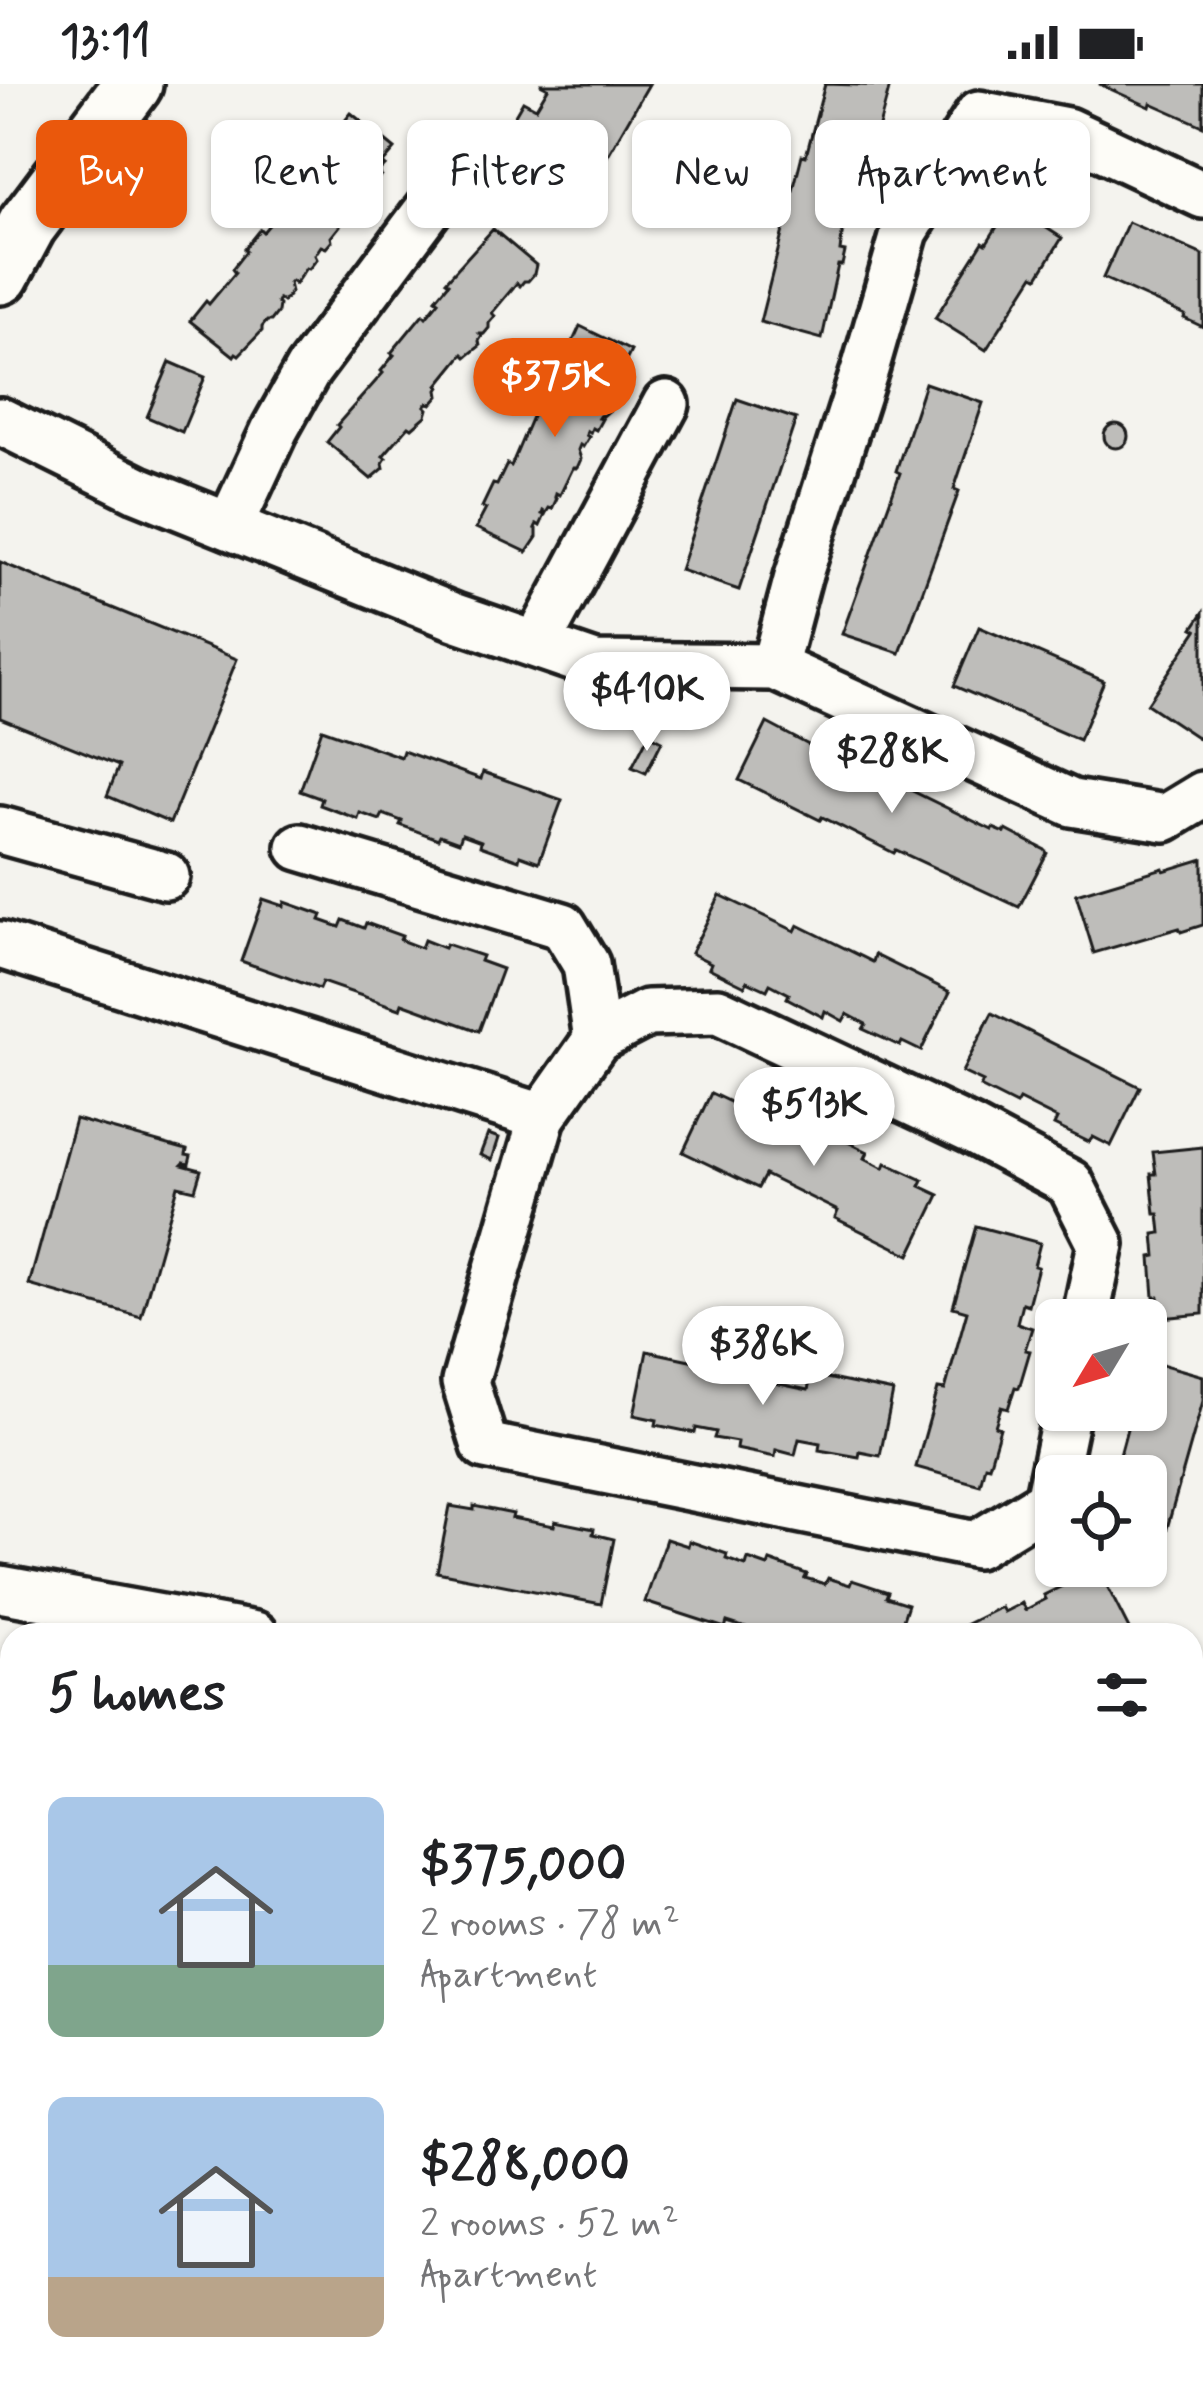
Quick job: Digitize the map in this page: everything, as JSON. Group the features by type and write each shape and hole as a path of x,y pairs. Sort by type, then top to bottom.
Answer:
{"main road":[{"path":"0,275 27,225 133,84"}],"street":[{"path":"774,667 905,231 979,114 1067,131 1203,195"},
{"path":"230,526 308,370 414,228"},
{"path":"537,644 666,404"},
{"path":"0,421 137,489 455,617 596,665 774,667 1072,802 1166,818 1203,795"},
{"path":"0,830 166,876"},
{"path":"300,847 563,926 586,964 597,1039"},
{"path":"0,945 542,1117"},
{"path":"1063,1431 1048,1501 976,1545 485,1446 464,1382 542,1117 597,1039 647,1013 718,1011 970,1130 1070,1183 1101,1244 1089,1299"},
{"path":"0,1589 188,1623"}],"building":[{"path":"540,84 649,84 608,155 608,120 512,120 523,101 536,108 548,88"},
{"path":"825,84 890,86 881,120 816,120"},
{"path":"1099,84 1203,84 1203,126 1151,103 1150,107"},
{"path":"815,122 815,228 845,228 840,251 845,252 822,339 760,322 784,228 791,228 791,199 802,155 806,156"},
{"path":"383,139 395,149 383,163"},
{"path":"1128,222 1203,255 1203,327 1103,278"},
{"path":"266,228 338,228 309,269 295,284 289,283 291,292 283,302 279,299 271,321 234,356 190,321 235,273 232,269 244,249 260,229"},
{"path":"996,228 1047,228 1062,238 986,350 935,318 983,242"},
{"path":"493,229 536,265 534,274 520,286 517,283 492,313 489,328 480,334 480,346 466,357 463,354 438,385 439,396 425,406 426,416 409,426 383,456 384,468 371,479 327,442 383,373 391,353 439,301 446,281"},
{"path":"580,326 631,351 610,410 600,415 596,430 587,431 589,437 578,450 577,468 560,495 556,493 552,509 543,511 540,526 535,528 537,537 527,552 476,528 493,484 497,485 507,464 511,466 537,405 541,406 551,385 556,387"},
{"path":"170,362 205,377 182,432 147,417"},
{"path":"925,383 983,403 954,489 959,491 900,653 842,634 900,473 896,471"},
{"path":"737,399 796,419 739,590 680,570"},
{"path":"1116,424 1128,436 1116,448 1104,436"},
{"path":"0,562 237,659 170,823 107,796 119,766 0,718"},
{"path":"1203,613 1203,731 1198,738 1147,704 1197,630 1193,628"},
{"path":"979,627 1104,681 1079,740 954,686"},
{"path":"767,723 835,759 848,764 849,760 992,830 1006,830 1045,850 1019,907 739,780"},
{"path":"322,729 481,779 483,772 562,800 539,862 480,846 481,841 462,834 459,842 440,835 438,839 383,814 380,820 360,813 358,819 320,805 322,799 300,791"},
{"path":"649,734 662,741 646,773 632,767"},
{"path":"1203,859 1203,925 1094,953 1076,894"},
{"path":"720,895 795,931 798,925 873,962 875,955 950,992 921,1051 863,1029 866,1024 847,1014 843,1021 825,1011 823,1017 770,984 767,990 747,981 745,986 709,968 711,963 691,953"},
{"path":"263,899 322,915 320,920 340,927 343,920 364,928 366,923 421,948 424,940 482,956 480,961 502,969 479,1031 402,1003 400,1009 322,982 319,989 241,961"},
{"path":"992,1013 1140,1087 1111,1146 1093,1137 1089,1142 1054,1125 1057,1119 1019,1100 1016,1105 962,1072"},
{"path":"711,1093 769,1114 767,1119 786,1128 793,1114 813,1125 815,1121 850,1138 848,1142 868,1152 865,1158 923,1180 920,1186 939,1195 910,1255 835,1218 838,1211 765,1175 758,1188 683,1152"},
{"path":"75,1119 187,1150 189,1164 182,1165 201,1170 195,1190 178,1186 141,1317 29,1285"},
{"path":"488,1134 499,1138 492,1160 480,1155"},
{"path":"1203,1147 1203,1314 1167,1317 1167,1299 1154,1297 1151,1257 1156,1256 1154,1234 1161,1233 1151,1174 1156,1174 1153,1152"},
{"path":"976,1226 1040,1243 1028,1305 1022,1303 1017,1323 1032,1328 1025,1350 1030,1351 1019,1388 1015,1387 1008,1409 1001,1407 995,1426 1000,1428 980,1485 916,1467 938,1389 945,1390 967,1311 953,1307"},
{"path":"647,1351 808,1390 812,1375 893,1392 880,1456 819,1450 820,1443 799,1439 795,1455 776,1450 775,1457 736,1449 737,1442 714,1438 716,1432 656,1425 657,1420 634,1415"},
{"path":"1167,1366 1203,1376 1203,1401 1167,1528 1167,1455 1120,1455 1126,1431 1167,1431"},
{"path":"450,1506 474,1510 474,1506 554,1526 555,1521 594,1529 593,1534 614,1539 601,1604 437,1572"},
{"path":"666,1539 688,1546 689,1541 746,1566 748,1559 768,1566 770,1561 825,1584 828,1578 850,1585 852,1580 908,1604 902,1623 710,1623 645,1602"},
{"path":"1060,1587 1108,1587 1126,1623 969,1623 1001,1607 1004,1612 1022,1603 1025,1610 1046,1599 1044,1595"}]}
